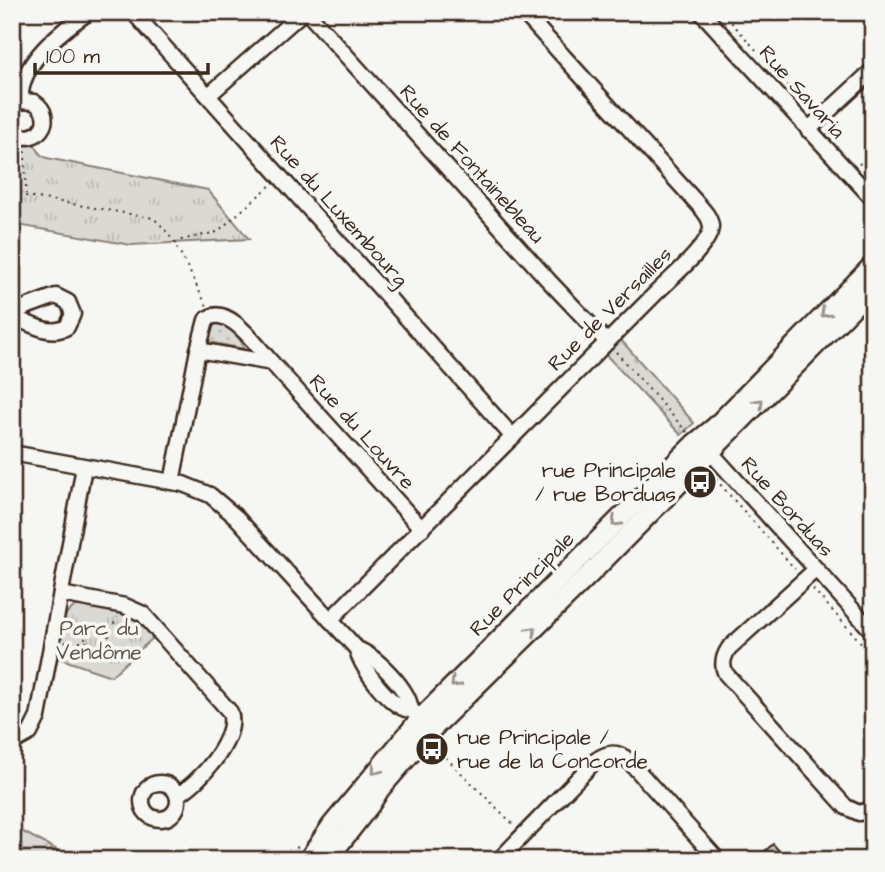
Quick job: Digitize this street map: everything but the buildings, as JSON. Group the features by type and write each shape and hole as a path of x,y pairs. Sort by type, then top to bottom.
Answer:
{"street":[{"path":"12,131 21,136 38,133 45,122 43,110 34,102 17,104 22,87 37,58 64,29 89,12"},
{"name":"Rue du Luxembourg","path":"133,12 513,437"},
{"path":"209,95 305,12"},
{"name":"Rue de Fontainebleau","path":"305,12 610,345"},
{"name":"Rue de Versailles","path":"330,620 513,437 610,345 704,244 710,234 710,222 696,202 523,12"},
{"name":"Rue Savaria","path":"701,12 873,199"},
{"path":"808,130 873,70"},
{"name":"Rue Principale","path":"308,860 346,807 873,265"},
{"name":"Rue Principale","path":"699,441 873,287"},
{"name":"Rue du Louvre","path":"172,482 206,320 212,316 225,316 234,322 272,363 422,529"},
{"path":"198,350 272,363"},
{"name":"Rue Borduas","path":"699,441 873,632"},
{"path":"12,453 172,482 210,495 225,506 357,649 371,655 407,695 424,726"},
{"path":"12,743 30,733 38,717 84,467"},
{"path":"815,570 729,648 724,657 723,668 846,807 859,813 873,809"},
{"path":"61,594 125,606 143,614 230,712 233,726 227,741 194,783 177,795"},
{"name":"Rue Principale","path":"327,860 370,805 424,726"},
{"path":"499,860 595,761 606,754 615,753 629,761 718,860"}],"path":[{"name":"Rue Savaria","path":"722,12 811,111"},
{"path":"25,146 26,195"},
{"path":"174,244 217,232 274,182"},
{"path":"12,191 146,215 159,223 174,244 208,309"},
{"path":"610,345 699,441"},
{"name":"Rue Borduas","path":"712,475 796,570"},
{"name":"Rue Borduas","path":"813,588 873,656"},
{"path":"62,641 78,644 92,629 107,627 116,621 118,612"},
{"path":"107,627 107,635 113,639"},
{"path":"83,641 95,645 94,648"},
{"path":"424,726 517,828"}],"green space":[{"path":"12,143 20,146 35,145 41,155 47,158 208,190 249,239 131,245 12,224"},
{"path":"217,323 234,332 244,349 209,342 210,329"},
{"path":"621,340 694,423 681,435 606,355"},
{"name":"Parc du Vendôme","path":"75,606 104,608 126,614 138,621 154,637 111,676 58,658 66,614"},
{"path":"12,826 76,860 12,860"}],"place":[{"name":"rue Principale / rue Borduas","path":"700,482"},
{"name":"rue Principale / rue de la Concorde","path":"432,749"}]}
